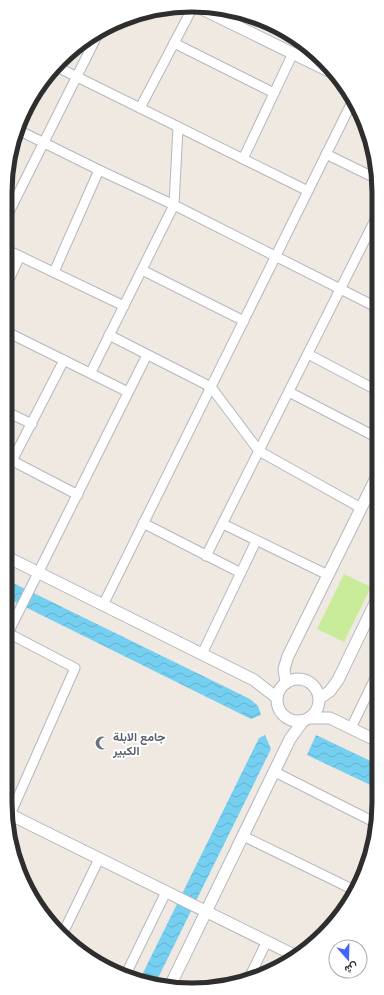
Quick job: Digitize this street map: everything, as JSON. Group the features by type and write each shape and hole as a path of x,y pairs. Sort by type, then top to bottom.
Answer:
{"street":[{"path":"140,108 190,12"},
{"path":"211,13 321,67"},
{"path":"12,206 95,40"},
{"path":"174,43 274,93"},
{"path":"243,159 293,53"},
{"path":"61,69 308,191"},
{"path":"103,605 350,106"},
{"path":"91,372 174,205 178,127"},
{"path":"23,132 174,205 372,305"},
{"path":"326,154 371,176"},
{"path":"54,272 100,170"},
{"path":"206,556 372,229"},
{"path":"12,252 124,306"},
{"path":"12,273 20,256"},
{"path":"142,270 244,321"},
{"path":"12,334 91,372 128,392"},
{"path":"109,336 211,387 259,451 361,508"},
{"path":"308,354 372,387"},
{"path":"12,624 147,355"},
{"path":"12,454 32,424 64,360"},
{"path":"289,392 372,435"},
{"path":"12,414 32,424"},
{"path":"12,461 78,495"},
{"path":"372,486 288,656 284,669 284,685 277,698 278,708 284,716 290,720 296,721 330,718 372,738"},
{"path":"143,523 241,573"},
{"path":"222,524 328,575"},
{"path":"202,654 256,541"},
{"path":"12,560 254,680 277,698"},
{"path":"172,982 290,739 306,720 315,714 320,700 330,691 338,680 372,609"},
{"path":"12,639 75,668 12,805"},
{"path":"254,680 284,685 292,680 305,680 315,687 330,718"},
{"path":"351,728 372,684"},
{"path":"284,716 290,739"},
{"path":"274,772 371,820"},
{"path":"12,816 291,953"},
{"path":"243,836 350,888"},
{"path":"65,930 99,859"},
{"path":"128,971 166,892"},
{"path":"252,972 267,941"}],"green space":[{"path":"344,574 371,587 344,642 317,629"}],"water":[{"path":"12,582 250,699 258,706 261,715 251,719 12,600"},
{"path":"265,735 271,749 157,980 142,976 259,738"},
{"path":"316,735 372,762 372,786 307,755"}],"place":[{"name":"جامع الابلة الكبير","path":"102,743"}]}
